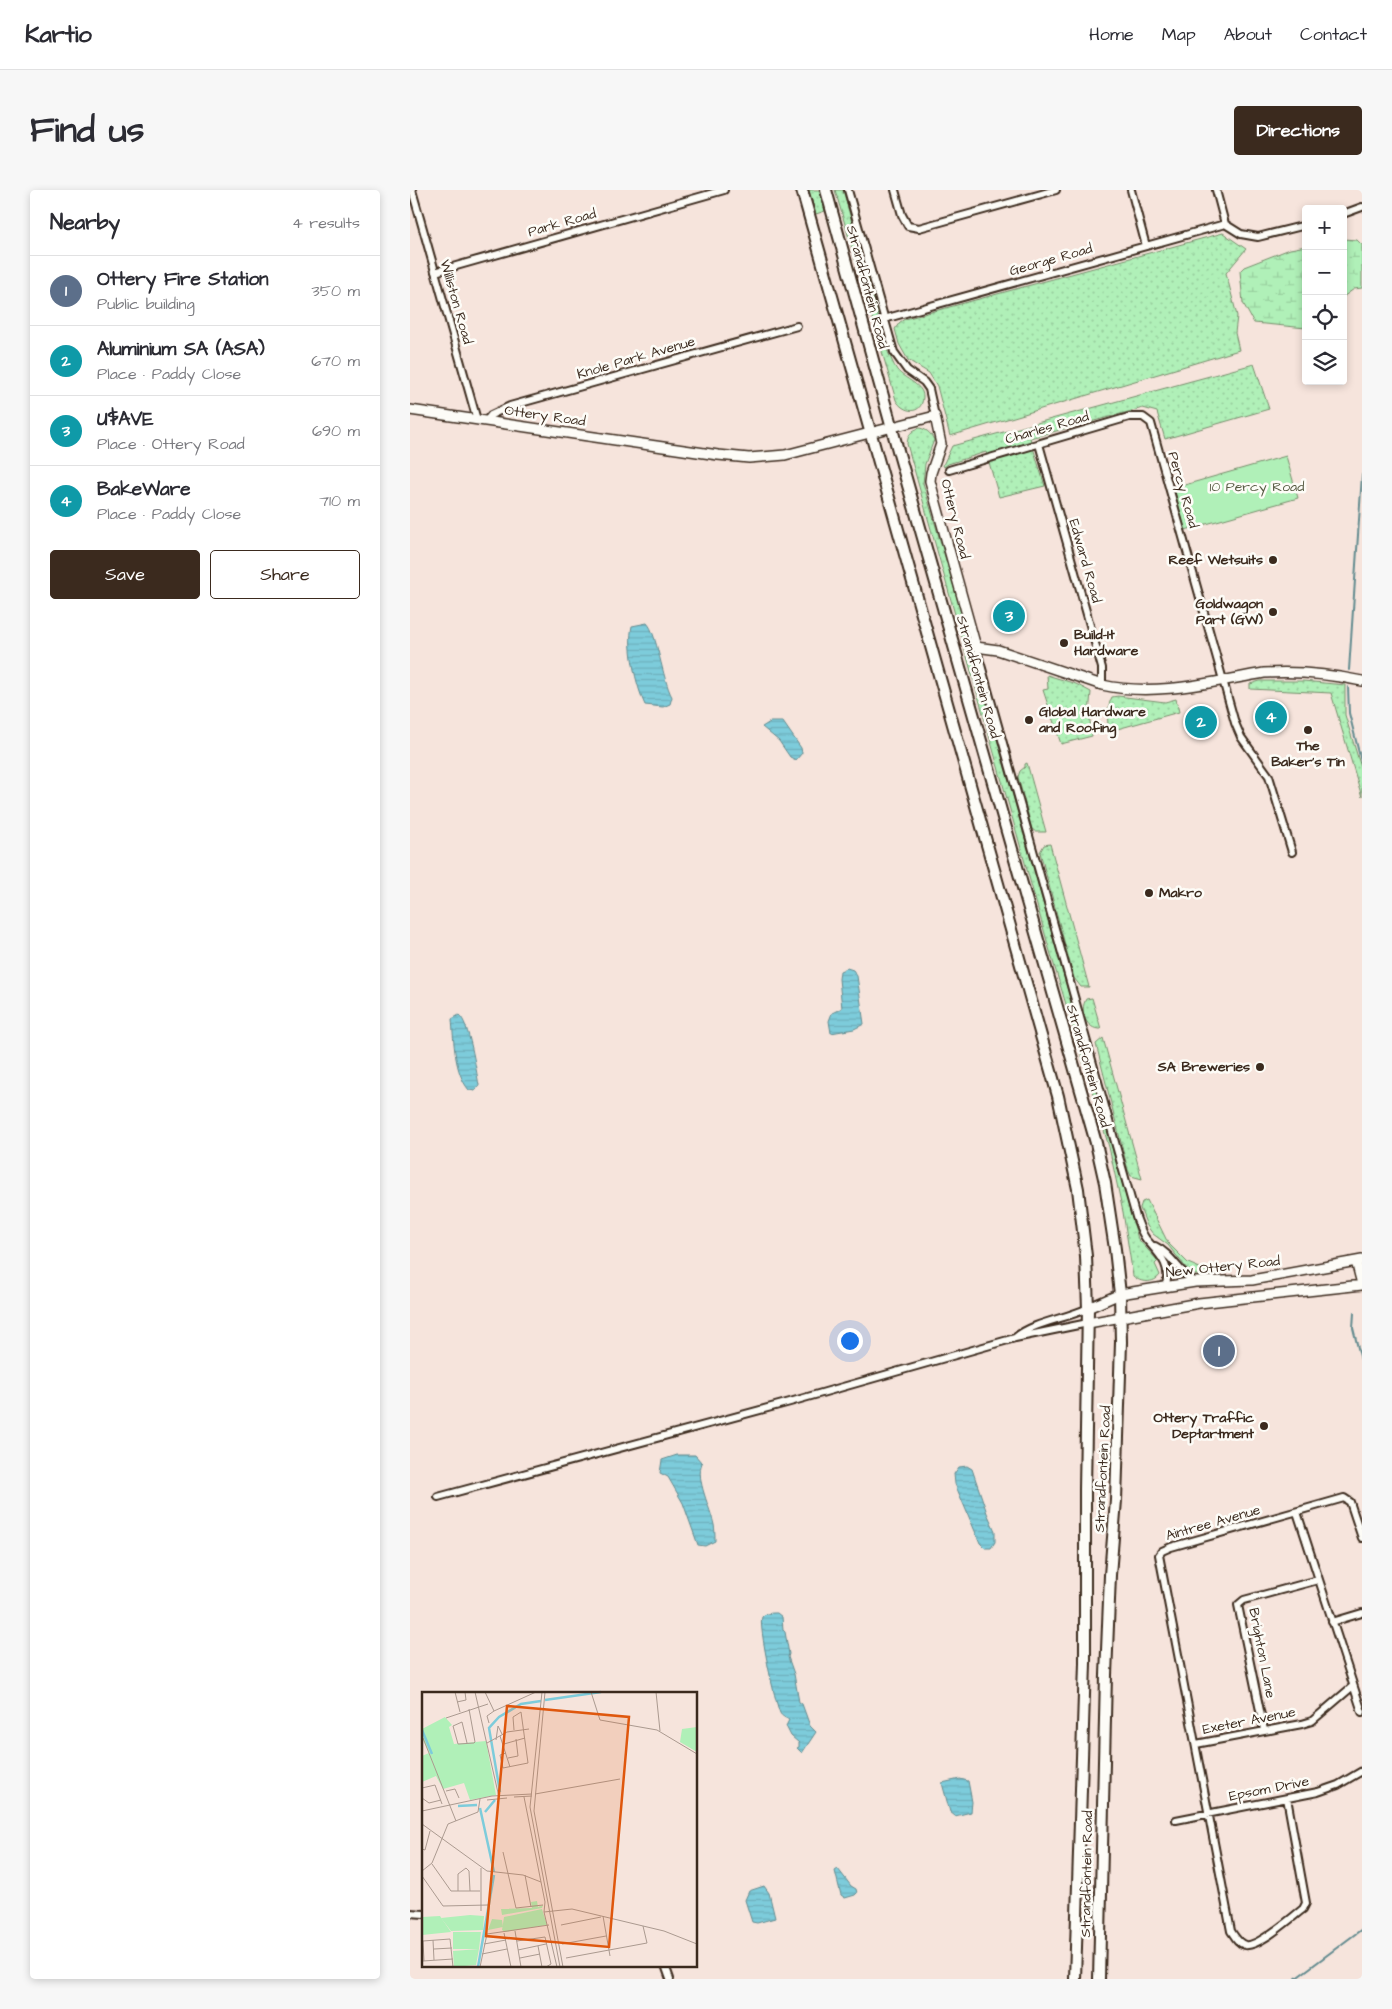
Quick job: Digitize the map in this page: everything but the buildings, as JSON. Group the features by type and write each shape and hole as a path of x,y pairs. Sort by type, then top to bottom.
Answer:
{"main road":[{"name":"Strandfontein Road","path":"802,190 1058,1096 1078,1189 1086,1256 1088,1323 1085,1489 1085,1664 1075,1979"},
{"name":"Strandfontein Road","path":"826,190 1096,1143 1111,1216 1120,1294 1121,1352 1106,1675 1099,1979"}],"street":[{"name":"Williston Road","path":"412,190 435,272 482,421"},
{"name":"Park Road","path":"435,272 724,190"},
{"path":"848,190 894,352 907,370 929,388 935,416"},
{"path":"895,190 904,221 908,226 919,228 1056,190"},
{"path":"1131,190 1146,246"},
{"path":"1216,190 1225,224 1241,234 1258,237 1302,226"},
{"path":"1347,213 1362,207"},
{"name":"George Road","path":"884,319 1225,224"},
{"name":"Knole Park Avenue","path":"482,421 510,406 797,326"},
{"name":"Ottery Road","path":"410,410 749,458 786,456 935,416 941,444 940,451 933,465 930,481 976,647"},
{"name":"Charles Road","path":"949,470 1129,417 1143,417 1151,423"},
{"name":"Percy Road","path":"1151,423 1222,680 1238,731 1269,776 1292,852"},
{"name":"Edward Road","path":"1039,444 1102,668 1102,685"},
{"path":"976,647 998,650 1102,685 1119,688 1157,690 1281,672 1316,673 1362,682"},
{"name":"Strandfontein Road","path":"976,647 1136,1217 1143,1234 1152,1244 1167,1268 1165,1287"},
{"name":"Strandfontein Road","path":"1152,1244 1164,1250 1188,1277 1195,1282"},
{"path":"438,1497 810,1397 1015,1338 1120,1316 1198,1303 1362,1284 1359,1260"},
{"name":"New Ottery Road","path":"1088,1308 1120,1294 1195,1282 1252,1280 1359,1260"},
{"path":"1015,1338 1024,1331 1088,1308"},
{"path":"1361,1709 1297,1512 1340,1498 1347,1499 1352,1507 1362,1538"},
{"name":"Aintree Avenue","path":"1287,1798 1306,1903 1303,1909 1252,1945 1242,1944 1231,1931 1159,1555 1162,1551 1171,1547 1297,1512"},
{"name":"Brighton Lane","path":"1264,1730 1238,1605 1244,1600 1318,1580"},
{"path":"1332,1622 1362,1613"},
{"name":"Exeter Avenue","path":"1196,1744 1312,1721 1353,1686"},
{"name":"Epsom Drive","path":"1176,1820 1328,1789 1362,1771"},
{"path":"665,1966 670,1979"}],"green space":[{"path":"809,190 820,190 825,211 816,214"},
{"path":"835,190 843,190 888,352 897,370 917,386 922,393 922,403 916,410 912,411 903,408 896,400"},
{"path":"1223,233 1246,249 1226,273 1237,316 1235,333 1239,350 950,436 937,386 929,373 908,360 899,344 895,329 905,319"},
{"path":"1347,239 1357,240 1362,245 1362,288 1354,289 1347,294"},
{"path":"1302,247 1302,328 1254,323 1243,303 1240,271 1244,267 1290,249"},
{"path":"1254,364 1269,409 1165,439 1157,412 1143,408 1030,438 1045,486 999,497 986,452 944,467 943,465 952,446"},
{"path":"920,428 929,432 934,440 925,464 923,483 1138,1239 1158,1261 1155,1264 1160,1275 1151,1281 1139,1280 1133,1276 1123,1212 1109,1147 1049,948 907,444 910,433"},
{"name":"10 Percy Road","path":"1286,456 1298,498 1185,530 1174,488"},
{"path":"1047,675 1076,684 1091,692 1089,714 1092,736 1061,744 1043,690 1048,689"},
{"path":"1260,681 1303,681 1345,685 1345,715 1362,771 1362,797 1331,693 1250,689 1250,684"},
{"path":"1118,696 1165,702 1176,699 1179,712 1110,731 1108,709 1112,697"},
{"path":"1027,763 1046,832 1036,832 1032,829 1018,777 1020,771"},
{"path":"1050,844 1089,987 1081,987 1074,978 1040,852 1044,845"},
{"path":"1092,998 1101,1029 1091,1026 1085,1019 1084,1004 1086,999"},
{"path":"1103,1038 1142,1179 1131,1176 1128,1170 1096,1044"},
{"path":"1147,1200 1168,1243 1188,1263 1207,1271 1207,1275 1195,1275 1187,1269 1168,1245 1153,1234 1147,1226 1140,1208 1142,1202"}],"water":[{"path":"647,623 654,636 665,679 672,697 670,704 663,707 645,705 633,666 632,626"},
{"path":"770,722 783,722 801,748 802,753 796,760 790,757 779,741 762,727"},
{"path":"847,968 853,970 857,976 864,1024 854,1029 831,1033 829,1021 832,1013 842,1008 840,971"},
{"path":"459,1015 466,1027 474,1058 479,1085 475,1091 469,1090 460,1075 454,1047 452,1019"},
{"path":"677,1455 695,1455 702,1463 700,1470 702,1485 715,1533 715,1541 705,1546 698,1545 683,1503 668,1477 660,1473 662,1460"},
{"path":"967,1466 972,1469 995,1531 995,1542 991,1548 985,1548 980,1543 955,1484 954,1474 959,1467"},
{"path":"777,1613 782,1617 788,1657 794,1674 799,1702 802,1704 810,1726 816,1732 802,1753 797,1748 799,1743 791,1736 786,1726 789,1720 780,1713 762,1634 762,1617 767,1614"},
{"path":"960,1779 968,1781 972,1802 971,1812 955,1816 950,1812 942,1783"},
{"path":"838,1869 851,1886 856,1889 857,1893 855,1895 845,1898 841,1895 835,1871"},
{"path":"764,1886 769,1893 775,1918 757,1923 752,1922 745,1900 749,1891"}],"waterway":[{"path":"1349,670 1362,475"},
{"path":"1348,687 1349,713 1362,765"},
{"path":"1354,1313 1353,1328 1362,1364"},
{"path":"1295,1979 1362,1929"}],"place":[{"name":"Reef Wetsuits","path":"1273,560"},
{"name":"Goldwagon Part (GW)","path":"1273,612"},
{"name":"U$AVE","path":"1009,616"},
{"name":"Build-It Hardware","path":"1064,643"},
{"name":"BakeWare","path":"1271,717"},
{"name":"Global Hardware and Roofing","path":"1029,720"},
{"name":"Aluminium SA (ASA)","path":"1201,722"},
{"name":"The Baker's Tin","path":"1308,730"},
{"name":"Makro","path":"1149,893"},
{"name":"SA Breweries","path":"1260,1067"},
{"name":"Ottery Fire Station","path":"1219,1351"},
{"name":"Ottery Traffic Deptartment","path":"1264,1426"}]}
